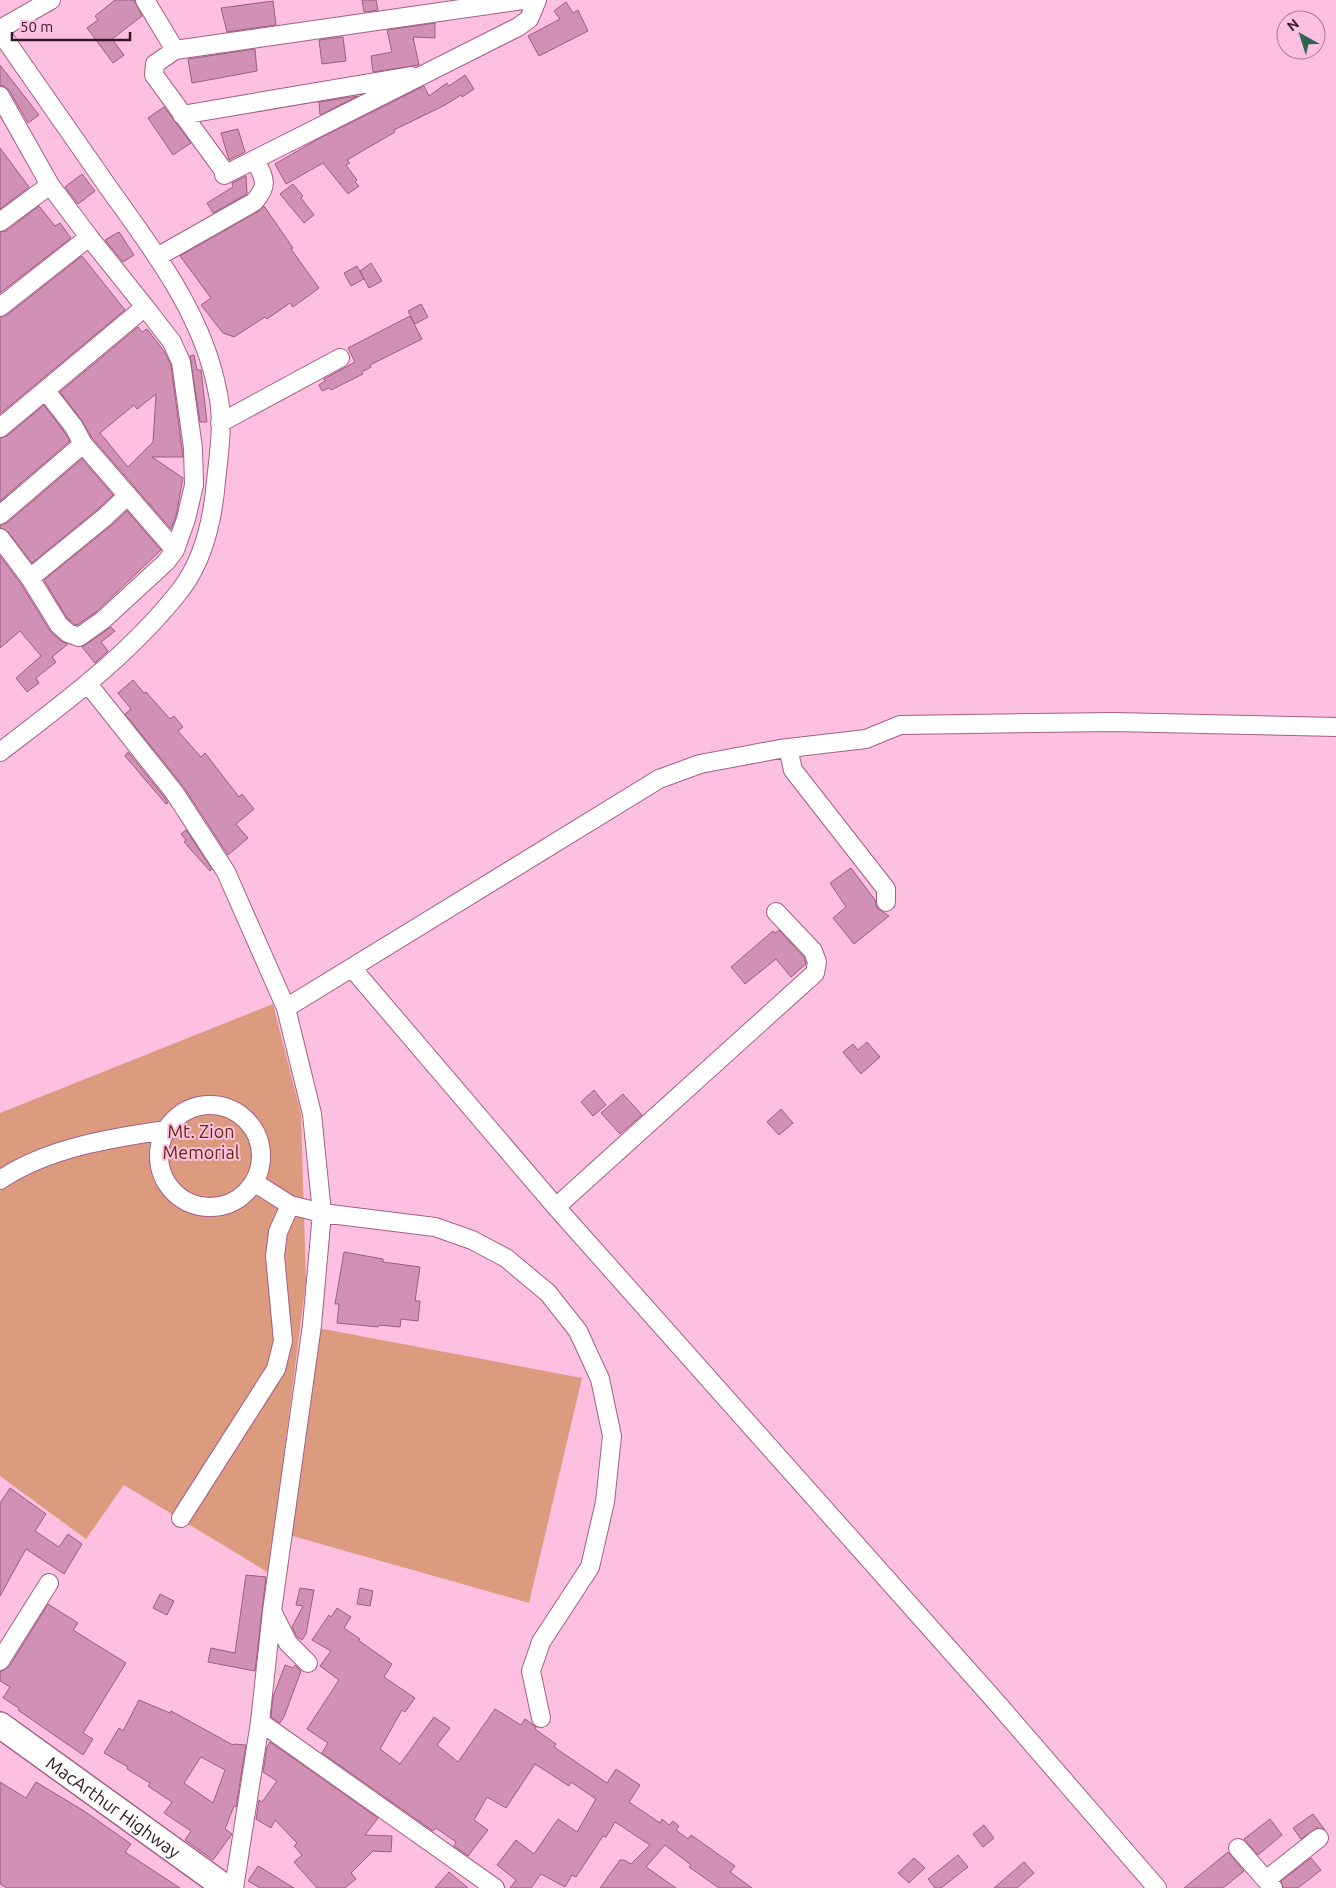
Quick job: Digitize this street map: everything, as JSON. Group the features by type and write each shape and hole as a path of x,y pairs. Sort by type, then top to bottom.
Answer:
{"highway":[{"name":"MacArthur Highway","path":"0,1726 226,1888"}],"street":[{"path":"0,752 88,684 148,627 183,587 205,545 215,490 220,436 219,396 211,363 199,328 158,257 0,31 51,0"},
{"path":"145,0 175,50"},
{"path":"523,0 175,50 155,64 154,75 224,171 224,175 518,27 529,19 537,0"},
{"path":"182,115 429,72"},
{"path":"0,96 50,185 172,342 181,362 193,448 194,485 186,519 175,550 166,562 103,620 79,637 68,633 59,625 30,578 0,538"},
{"path":"158,257 254,202 263,192 265,179 255,160"},
{"path":"0,222 50,185"},
{"path":"0,307 89,237"},
{"path":"0,428 145,307"},
{"path":"220,423 340,358"},
{"path":"46,391 74,427 83,444 175,550"},
{"path":"0,515 83,444"},
{"path":"30,578 105,517 128,494"},
{"path":"88,684 174,792 226,872 286,1008 312,1114 322,1213 312,1325 272,1611 260,1722 234,1888"},
{"path":"286,1008 659,779 700,764 788,748 866,739 900,725 1113,722 1336,727"},
{"path":"788,748 793,770 886,889 886,902"},
{"path":"556,1207 815,973 817,962 813,951 776,912"},
{"path":"352,968 556,1207 997,1703 1157,1888"},
{"path":"203,1105 226,1107 236,1112 253,1127 261,1149 261,1160 254,1182 238,1198 222,1205 205,1207 194,1205 184,1200 174,1193 162,1174 159,1152 166,1130 181,1113 203,1105"},
{"path":"0,1180 15,1170 59,1153 106,1139 166,1130"},
{"path":"254,1182 290,1204 322,1213 435,1227 472,1240 506,1258 548,1293 578,1331 600,1379 612,1436 605,1502 590,1567 541,1642 531,1671 541,1718"},
{"path":"181,1518 276,1369 283,1341 275,1256 278,1232 290,1204"},
{"path":"0,1661 49,1583"},
{"path":"272,1611 288,1644 308,1663"},
{"path":"260,1722 495,1888"},
{"path":"1238,1848 1270,1884 1319,1838"}],"green space":[{"name":"Mt. Zion Memorial","path":"273,1004 301,1114 306,1281 269,1573 124,1485 86,1539 0,1476 0,1113"},
{"path":"318,1328 582,1378 529,1603 289,1535"}],"building":[{"path":"115,0 134,0 142,16 112,39 124,55 113,63 87,28 98,20 95,16"},
{"path":"362,0 376,0 378,10 364,12"},
{"path":"273,1 276,25 227,32 221,8"},
{"path":"566,2 573,13 578,10 588,31 539,56 528,36 560,19 554,11"},
{"path":"435,23 435,38 413,37 419,65 373,72 371,56 392,52 387,30"},
{"path":"343,37 346,61 322,64 319,40"},
{"path":"255,49 257,71 192,83 188,59"},
{"path":"0,65 39,115 28,123 9,90 0,85"},
{"path":"465,75 474,89 462,97 461,95 394,130 395,132 347,160 350,163 346,165 359,186 348,194 323,163 286,184 275,164 320,138 424,86 429,96 447,83 449,86"},
{"path":"358,96 320,115 319,102"},
{"path":"164,107 191,143 173,155 148,118"},
{"path":"238,129 245,152 229,160 221,133"},
{"path":"0,148 29,187 0,209"},
{"path":"82,174 95,191 78,204 65,187"},
{"path":"246,176 247,194 213,213 207,203 233,187 232,183"},
{"path":"293,184 303,196 301,198 314,215 304,223 280,194"},
{"path":"39,206 55,226 60,223 71,238 0,293 0,232 6,231"},
{"path":"264,206 293,248 291,249 319,288 293,307 290,303 267,319 265,317 234,337 223,333 201,305 211,298 180,256 259,211"},
{"path":"119,232 134,255 123,262 105,240"},
{"path":"82,256 125,310 0,414 0,317 7,315"},
{"path":"371,263 382,281 369,288 360,271"},
{"path":"357,266 364,279 351,286 344,273"},
{"path":"421,304 428,317 415,324 408,311"},
{"path":"410,316 422,339 370,365 371,367 362,372 363,374 331,390 329,388 322,391 319,385 325,381 324,379 355,362 348,348"},
{"path":"138,327 142,332 147,329 164,351 171,365 183,457 152,457 183,478 176,516 171,529 92,438 60,392","holes":["156,394 153,442 128,467 100,433 134,405 137,409"]},
{"path":"194,355 197,370 201,370 207,422 200,422 190,356"},
{"path":"44,405 70,441 0,501 0,438 7,436"},
{"path":"82,459 113,495 32,563 8,532 0,528 0,525 7,523"},
{"path":"127,511 161,550 96,612 77,625 74,624 67,618 44,580"},
{"path":"0,556 21,584 50,631 61,641 68,644 52,657 56,662 36,678 39,683 27,692 16,678 41,656 20,631 0,648"},
{"path":"111,627 115,631 101,642 108,651 95,663 82,647"},
{"path":"133,680 170,719 174,716 183,727 178,731 201,757 205,753 239,797 242,794 254,809 236,824 248,838 228,855 183,786 125,714 131,709 118,693"},
{"path":"128,752 168,803 166,804 125,756"},
{"path":"186,830 212,869 210,871 184,842 186,840 181,834"},
{"path":"851,868 875,900 877,908 889,916 854,944 833,918 846,907 830,883"},
{"path":"779,930 804,957 806,964 791,977 776,959 745,984 731,967 773,931 775,933"},
{"path":"867,1042 880,1057 861,1074 843,1052 853,1044 858,1050"},
{"path":"594,1090 606,1105 593,1116 581,1102"},
{"path":"623,1094 642,1115 620,1134 601,1113"},
{"path":"781,1109 793,1123 779,1135 767,1122"},
{"path":"344,1252 383,1259 383,1262 420,1267 415,1301 420,1301 418,1321 401,1319 400,1327 337,1323 339,1304 335,1304"},
{"path":"10,1488 46,1514 35,1531 59,1547 68,1534 82,1544 64,1574 26,1549 0,1596 0,1503"},
{"path":"246,1575 266,1577 255,1671 208,1662 211,1648 235,1653"},
{"path":"300,1588 314,1590 306,1634 302,1640 297,1637 292,1627 303,1606 296,1605"},
{"path":"360,1588 373,1591 370,1606 357,1604"},
{"path":"160,1594 174,1601 167,1615 153,1608"},
{"path":"48,1604 78,1623 73,1630 126,1663 83,1733 93,1739 83,1755 3,1698 10,1687 0,1681 0,1672 9,1667"},
{"path":"337,1608 351,1617 344,1628 392,1664 384,1677 415,1698 405,1712 402,1710 380,1749 400,1764 434,1717 450,1728 437,1745 458,1762 495,1709 521,1725 525,1719 536,1727 535,1729 556,1744 554,1747 607,1783 616,1769 640,1785 629,1802 660,1823 662,1819 669,1825 673,1821 679,1826 676,1830 688,1839 691,1835 735,1866 730,1872 752,1888 719,1888 689,1867 691,1865 665,1845 646,1867 676,1888 600,1888 620,1860 631,1864 650,1845 615,1822 606,1837 603,1836 576,1877 572,1875 565,1887 541,1874 531,1888 510,1888 516,1880 497,1865 516,1840 534,1854 558,1819 577,1832 596,1799 571,1782 569,1786 535,1764 506,1808 487,1797 474,1820 488,1830 468,1856 454,1846 456,1842 436,1828 433,1831 322,1753 328,1743 307,1729 339,1680 320,1666 331,1651 312,1640 329,1615 331,1617"},
{"path":"285,1665 293,1668 295,1665 301,1671 280,1723 271,1717 273,1697"},
{"path":"139,1700 170,1713 171,1711 233,1745 246,1745 236,1807 234,1806 225,1829 232,1834 213,1860 185,1840 191,1831 164,1813 172,1802 148,1786 150,1783 127,1769 128,1767 104,1753 119,1728 123,1731","holes":["201,1757 225,1770 213,1803 184,1783"]},
{"path":"270,1742 378,1818 365,1835 392,1836 391,1852 373,1851 351,1873 356,1879 345,1888 317,1888 294,1862 302,1855 294,1846 297,1843 275,1820 271,1828 256,1819 259,1800 262,1802 277,1781 263,1772 267,1747"},
{"path":"0,1782 26,1798 36,1782 84,1811 131,1844 125,1852 180,1888 7,1888 0,1884"},
{"path":"1313,1814 1325,1830 1317,1828 1301,1839 1293,1828"},
{"path":"1270,1819 1282,1835 1258,1855 1244,1839"},
{"path":"984,1825 994,1838 983,1847 973,1834"},
{"path":"1228,1852 1244,1871 1223,1888 1184,1888"},
{"path":"958,1855 968,1867 941,1888 935,1888 928,1879"},
{"path":"914,1858 925,1868 909,1883 898,1873"},
{"path":"1311,1858 1321,1870 1298,1888 1283,1888 1281,1881"},
{"path":"1024,1862 1034,1873 1017,1888 994,1888"},
{"path":"258,1866 294,1888 260,1888 248,1881"},
{"path":"449,1872 468,1888 435,1888"}]}
